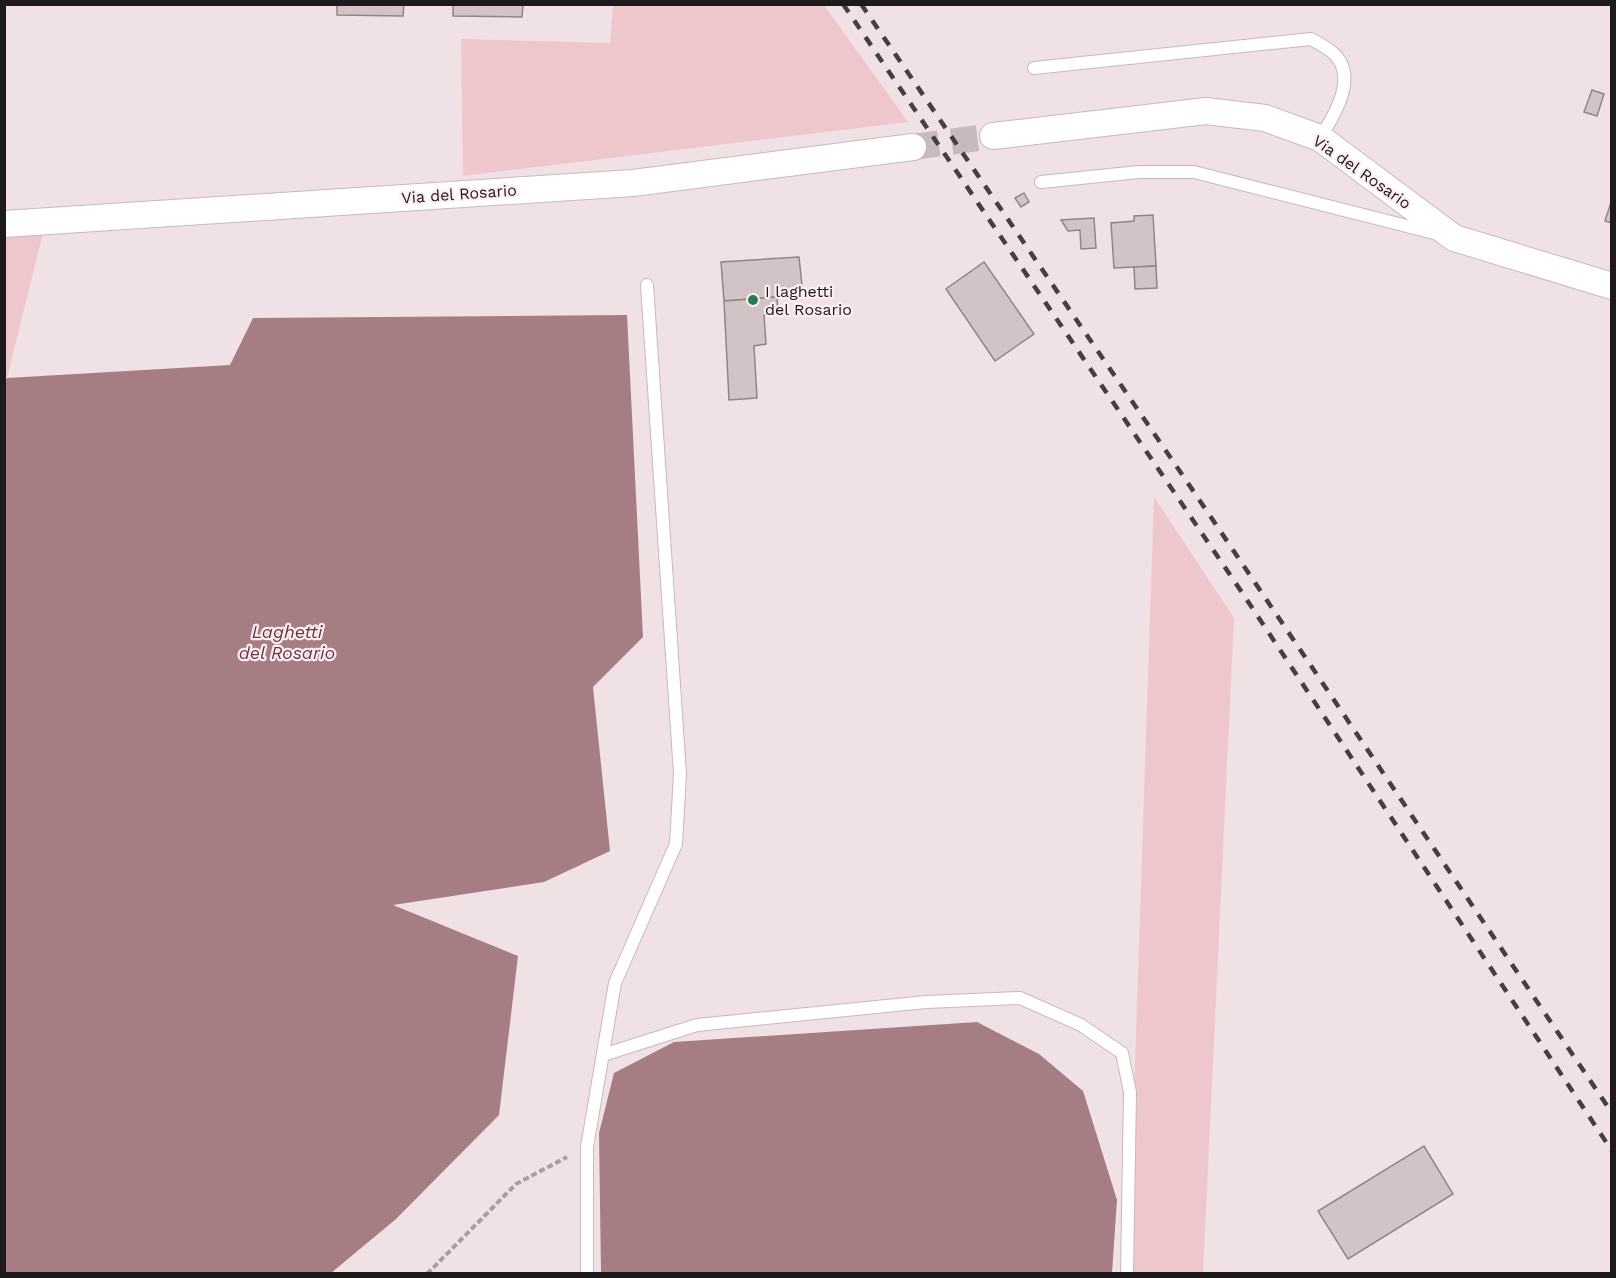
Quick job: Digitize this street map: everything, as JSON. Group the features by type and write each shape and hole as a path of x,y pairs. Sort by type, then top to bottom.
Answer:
{"street":[{"name":"Via del Rosario","path":"993,136 1206,111 1265,118 1320,138 1454,238 1611,286"},
{"name":"Via del Rosario","path":"4,224 633,183 913,147"}],"lane":[{"path":"1034,68 1311,39 1334,53 1345,76 1340,108 1320,138"},
{"path":"1041,182 1139,172 1194,172 1454,238"},
{"path":"587,1274 586,1147 615,983 676,844 677,833 680,774 647,285"},
{"path":"603,1055 697,1025 926,1002 1020,998 1081,1024 1122,1053 1130,1092 1127,1274"}],"path":[{"path":"427,1274 516,1184 586,1147"}],"shaded area":[{"path":"613,5 824,5 908,122 463,176 461,39 610,43"},
{"path":"49,209 7,378 5,382 5,213"},
{"path":"1154,497 1234,618 1203,1273 1128,1274"}],"water":[{"name":"Laghetti del Rosario","path":"627,315 643,637 593,687 610,851 544,882 393,905 518,956 499,1115 396,1219 331,1273 5,1273 5,382 7,378 230,365 253,318"},
{"path":"977,1022 1039,1054 1083,1091 1117,1200 1112,1273 601,1273 599,1133 614,1073 674,1042"}],"building":[{"path":"337,4 404,4 403,16 337,15"},
{"path":"453,4 523,4 522,17 453,16"},
{"path":"1592,90 1604,94 1597,116 1584,112"},
{"path":"1024,193 1029,202 1021,207 1015,198"},
{"path":"1612,199 1612,223 1605,221"},
{"path":"1153,215 1156,266 1114,268 1111,223 1134,221 1134,216"},
{"path":"1094,218 1096,248 1081,249 1080,230 1068,231 1061,220"},
{"path":"799,257 803,295 724,301 721,262"},
{"path":"984,262 1034,334 995,361 946,289"},
{"path":"1156,266 1157,288 1135,289 1134,267"},
{"path":"777,297 778,313 764,315 766,344 754,346 757,398 729,400 724,301"},
{"path":"1424,1146 1453,1194 1348,1259 1318,1211"}],"tunnel":[{"path":"913,147 993,136"}],"railway":[{"path":"843,4 1241,591 1612,1151"},
{"path":"861,4 1196,495 1612,1113"}],"place":[{"name":"I laghetti del Rosario","path":"753,300"}]}
